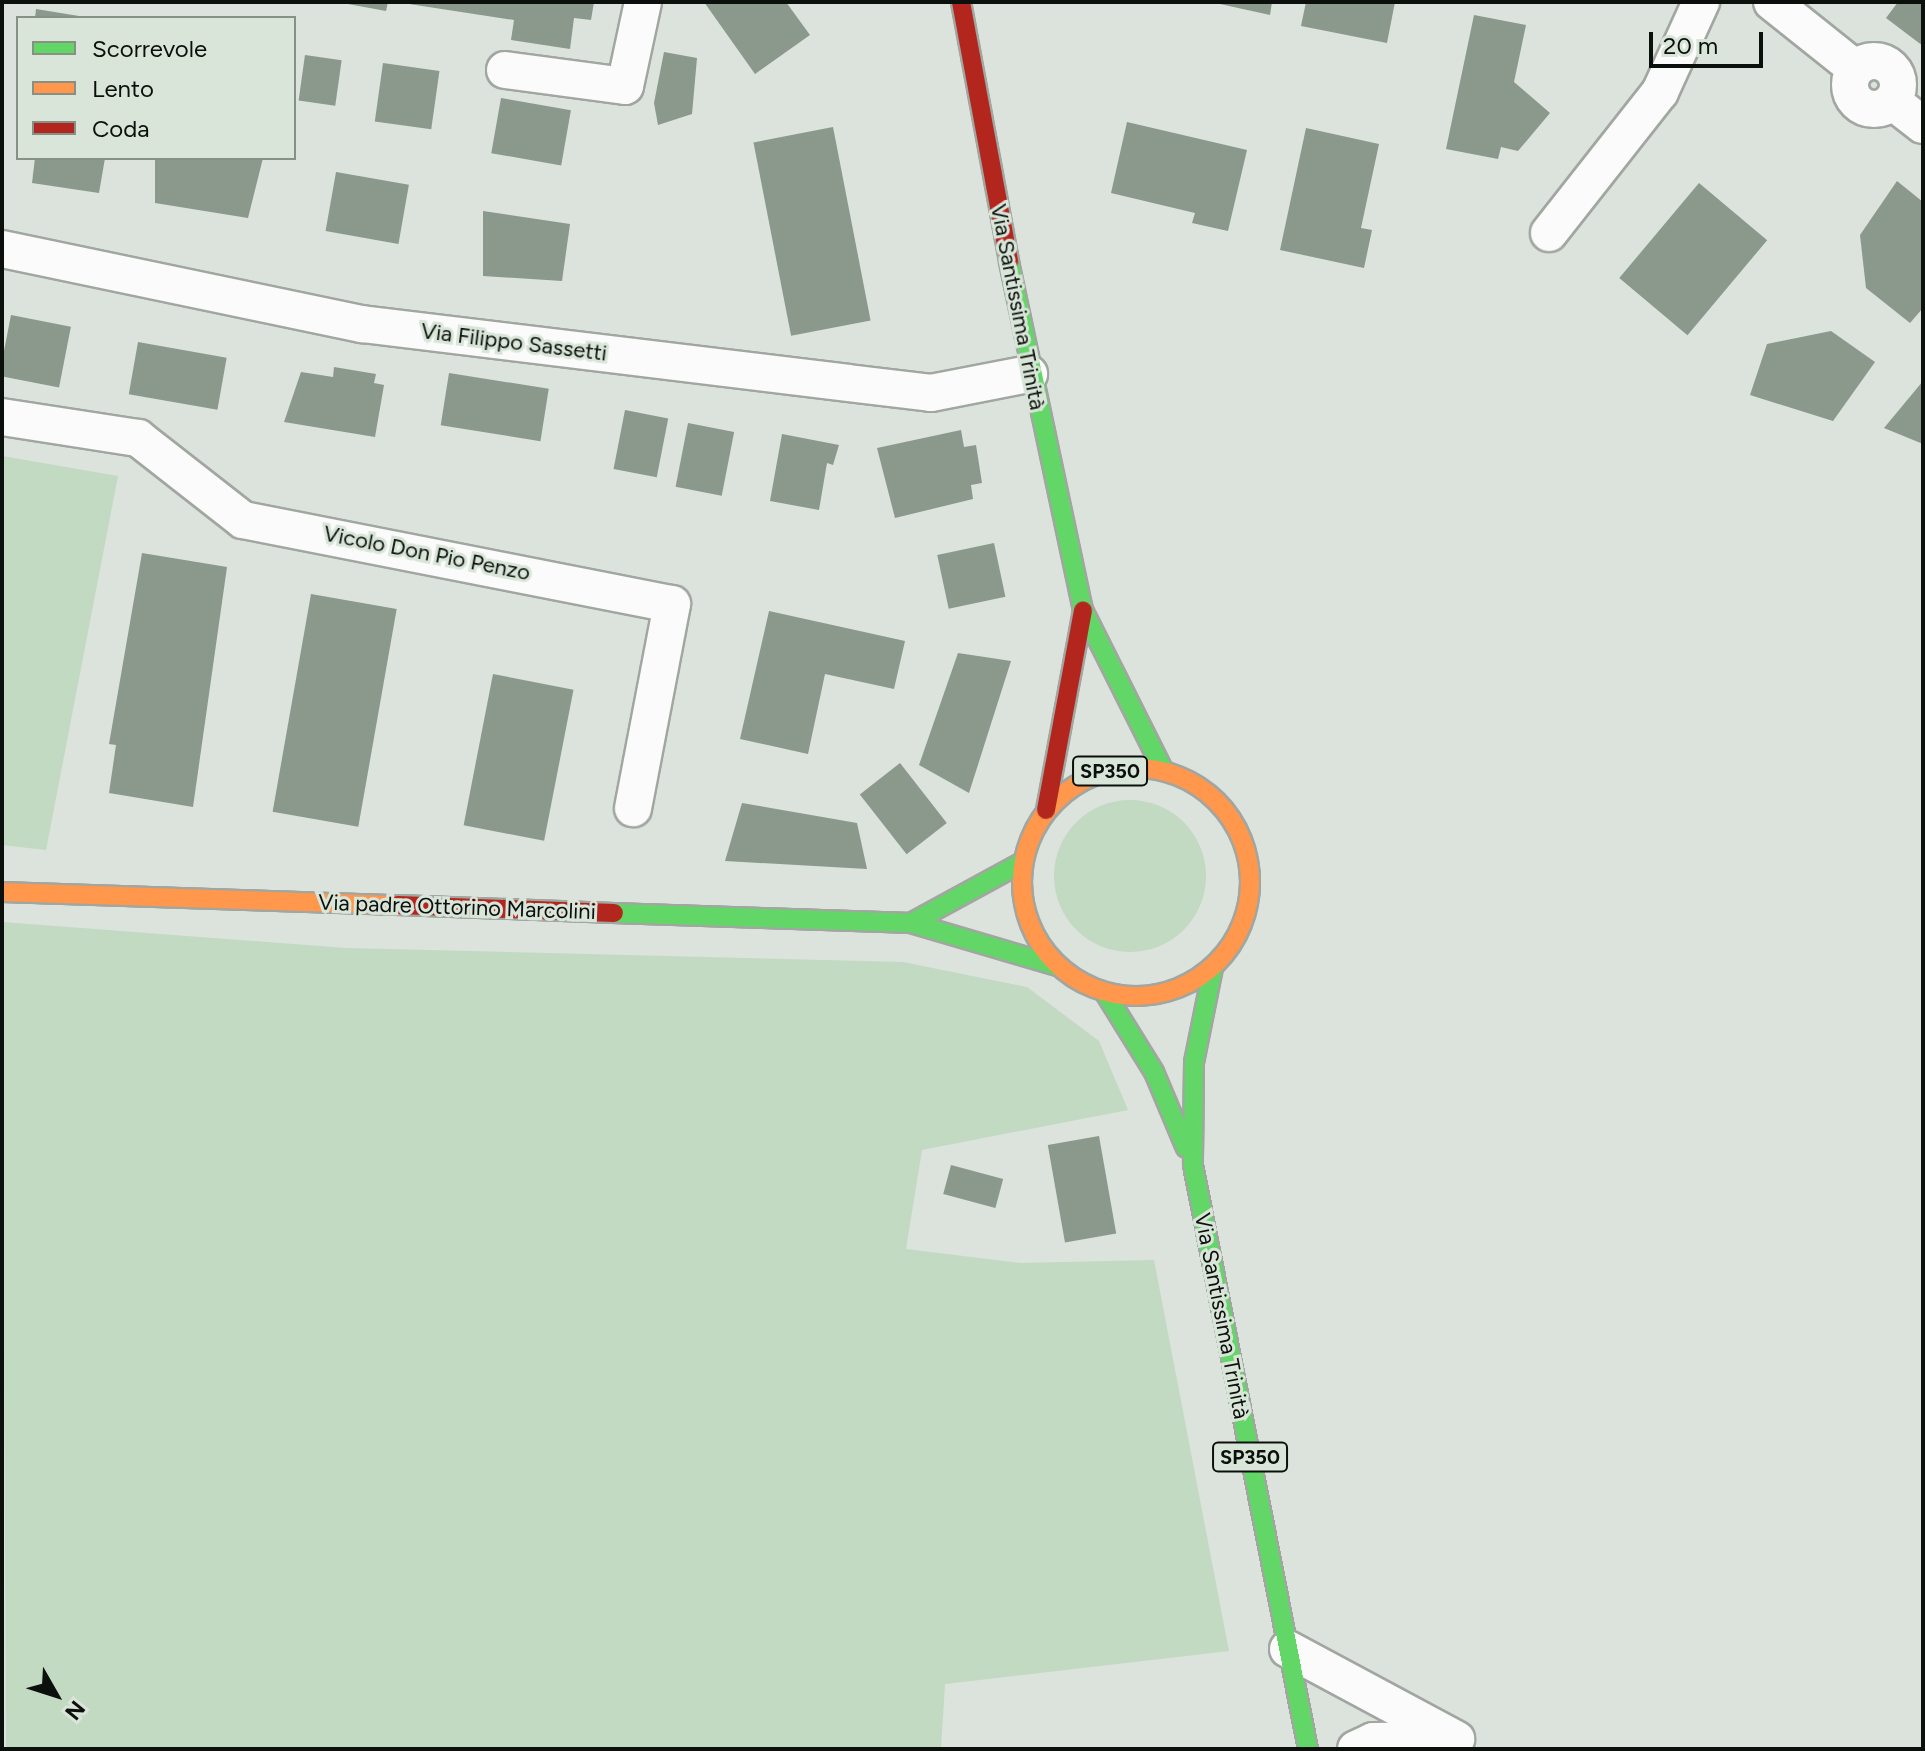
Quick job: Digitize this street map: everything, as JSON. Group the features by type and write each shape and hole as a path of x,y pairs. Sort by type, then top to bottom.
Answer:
{"main road":[{"name":"Via Santissima Trinità","path":"961,2 1029,374 1083,610 1163,770 1223,806 1248,860 1248,907 1213,968 1194,1062 1193,1165"},
{"name":"Via Santissima Trinità","path":"1083,610 1046,810 1023,862 1027,918 1057,966 1105,993 1162,995 1213,968"},
{"name":"SP350","path":"1046,810 1099,773 1163,770"},
{"path":"911,923 1023,862"},
{"name":"Via padre Ottorino Marcolini","path":"2,892 911,923 1057,966"},
{"name":"Via Santissima Trinità","path":"1105,993 1154,1072 1193,1165 1308,1749"}],"street":[{"path":"505,70 625,86 643,2"},
{"path":"1549,233 1660,92 1701,2"},
{"path":"1772,2 1856,69 1869,61 1890,67 1897,79 1892,101 1923,125"},
{"name":"Via Filippo Sassetti","path":"2,249 362,324 916,392 1029,374"},
{"name":"Vicolo Don Pio Penzo","path":"2,417 138,438 243,520 672,604 633,808"},
{"path":"1288,1649 1468,1744"},
{"path":"1356,1749 1373,1741 1468,1744"}],"green space":[{"path":"2,456 118,476 46,850 2,845"},
{"path":"1130,800 1159,806 1184,822 1200,847 1206,876 1200,905 1184,930 1159,946 1130,952 1101,946 1076,930 1060,905 1054,876 1060,847 1076,822 1101,806"},
{"path":"2,922 346,948 903,962 1027,987 1099,1041 1128,1110 922,1150 906,1249 1020,1263 1154,1260 1229,1651 945,1684 941,1749 6,1749"}],"building":[{"path":"337,2 388,2 386,11"},
{"path":"396,2 594,2 591,20 574,18 570,49 511,40 514,20"},
{"path":"704,2 786,2 810,35 755,74"},
{"path":"1211,2 1272,2 1270,15"},
{"path":"1306,2 1395,2 1387,43 1301,26"},
{"path":"1898,2 1923,2 1923,46 1886,18"},
{"path":"36,9 79,16 35,16"},
{"path":"1474,15 1526,25 1514,82 1550,113 1518,151 1501,147 1498,159 1446,149"},
{"path":"664,52 697,58 692,114 658,125 654,103"},
{"path":"305,55 342,60 335,106 299,101"},
{"path":"383,63 439,71 431,129 375,121"},
{"path":"501,98 571,110 561,165 491,153"},
{"path":"1127,122 1247,150 1228,231 1192,223 1195,213 1111,193"},
{"path":"833,127 871,320 791,336 753,142"},
{"path":"1306,128 1379,144 1361,228 1372,230 1364,268 1280,250"},
{"path":"35,160 105,160 99,193 32,183"},
{"path":"155,160 262,160 248,218 155,203"},
{"path":"336,172 409,185 398,244 326,231"},
{"path":"1897,181 1923,202 1923,308 1910,323 1866,288 1860,235"},
{"path":"1699,183 1767,240 1687,335 1619,278"},
{"path":"483,211 570,224 562,281 483,276"},
{"path":"11,315 71,327 59,388 2,376"},
{"path":"1831,331 1875,362 1833,421 1750,395 1767,344"},
{"path":"138,342 227,358 217,410 129,394"},
{"path":"334,367 376,374 374,383 384,385 375,437 284,422 301,372 333,377"},
{"path":"449,373 549,389 540,441 441,425"},
{"path":"1923,381 1923,444 1884,428"},
{"path":"625,410 668,418 657,477 614,469"},
{"path":"688,423 734,432 722,496 676,487"},
{"path":"961,430 964,447 976,445 982,483 971,485 973,499 895,518 877,448"},
{"path":"782,434 839,445 833,465 827,463 819,510 770,501"},
{"path":"994,543 1005,597 949,609 937,555"},
{"path":"142,553 227,567 193,807 109,793 116,745 109,744"},
{"path":"311,594 397,609 358,827 273,812"},
{"path":"769,611 905,641 894,689 825,674 808,754 740,739"},
{"path":"958,653 1011,661 969,793 919,765"},
{"path":"493,674 573,690 544,841 464,825"},
{"path":"900,763 947,823 907,854 860,794"},
{"path":"742,803 857,823 867,869 725,861"},
{"path":"1099,1136 1116,1233 1065,1243 1048,1145"},
{"path":"951,1165 1003,1179 995,1208 943,1194"}],"traffic: fast":[{"path":"1009,262 1083,610 1163,770"},
{"path":"911,923 1023,862"},
{"path":"614,913 911,923 1057,966"},
{"path":"1213,968 1194,1062 1193,1165 1308,1749"},
{"path":"1105,993 1154,1072 1186,1148"}],"traffic: slow":[{"path":"1136,768 1180,776 1217,801 1242,838 1250,882 1242,926 1217,963 1180,988 1136,996 1092,988 1055,963 1030,926 1022,882 1030,838 1055,801 1092,776 1136,768"},
{"path":"2,892 398,905"}],"traffic: jam":[{"path":"961,2 1009,262"},
{"path":"1046,810 1083,610"},
{"path":"398,905 614,913"}]}
